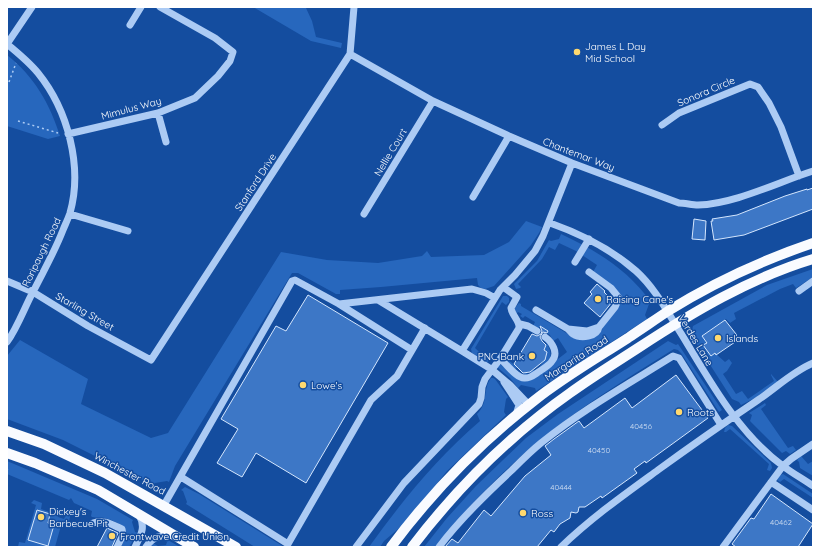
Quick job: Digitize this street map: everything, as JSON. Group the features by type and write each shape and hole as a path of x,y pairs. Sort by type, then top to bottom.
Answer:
{"main road":[{"name":"Margarita Road","path":"392,547 444,484 482,445 516,415 560,382 667,312 735,275 763,262 813,243"},
{"path":"412,547 431,522 475,473 505,444 570,393 675,324 736,290 788,266 813,259"},
{"path":"475,473 492,448 531,415 532,408 529,405"},
{"name":"Winchester Road","path":"7,431 44,444 81,461 164,505 236,547"},
{"path":"7,453 35,463 98,490 194,547"}],"street":[{"path":"7,44 32,7"},
{"path":"130,25 141,7"},
{"name":"Mimulus Way","path":"68,134 158,113 195,98 218,76 230,61 233,52 215,38 160,7"},
{"name":"Stanford Drive","path":"151,360 350,54 354,7"},
{"name":"Roripaugh Road","path":"7,44 33,67 48,86 63,116 68,134 74,173 74,194 70,214 54,253 7,342"},
{"name":"Chantemar Way","path":"350,54 433,101 509,136 572,163 679,203 697,205 716,202 756,192 813,171"},
{"name":"Sonora Circle","path":"662,125 679,113 750,84 758,87 781,127 799,176"},
{"name":"Nellie Court","path":"364,214 433,101"},
{"path":"158,113 166,142"},
{"path":"473,197 509,136"},
{"path":"462,351 495,298 534,251 550,222 572,163"},
{"path":"70,214 128,231"},
{"name":"Verdes Lane","path":"550,222 589,239 615,254 637,272 655,293 733,416 752,438 783,466 813,486"},
{"path":"575,262 589,239"},
{"path":"536,310 568,329 587,331 599,327 615,307 619,298 611,288 589,272"},
{"path":"164,505 292,281 295,280 339,304 412,350"},
{"name":"Starling Street","path":"7,281 33,292 151,360"},
{"path":"799,291 813,281"},
{"path":"503,287 517,297 511,308 512,313 520,324 537,331"},
{"path":"339,304 472,289 486,293 495,298"},
{"path":"378,300 491,369 510,384 529,405"},
{"path":"356,547 404,483 439,445 476,409 481,398 482,387 485,379 520,328 520,324"},
{"path":"181,477 290,545 371,400 396,376 425,328"},
{"path":"500,359 516,375 524,379 530,378 552,362 554,357 553,347 545,336"},
{"path":"439,547 450,532 479,502 541,444 599,402 673,356 679,358 721,424"},
{"path":"561,547 591,520 721,424 772,390 790,376 813,363"},
{"path":"502,379 519,405 516,415"},
{"path":"723,547 783,466 813,444"},
{"path":"771,482 813,510"},
{"path":"135,547 143,530 142,520 139,514"},
{"path":"94,522 106,521 122,530 124,533 117,547"},
{"path":"146,547 152,540 160,536 174,535"}],"path":[{"path":"9,82 16,63"},
{"path":"18,121 58,133"},
{"path":"7,472 8,467"}],"shaded area":[{"path":"253,7 306,8 312,21 316,37 342,43 341,48 311,41"},
{"path":"7,55 17,63 40,91 56,124 60,136 48,139 7,126"},
{"path":"526,221 542,227 539,233 531,245 494,286 485,289 478,285 477,278 340,290 340,294 336,294 298,273 292,273 175,466 169,482 155,483 153,485 63,440 7,419 7,356 20,340 88,379 81,404 151,438 168,433 281,252 327,260 378,263 422,256 427,251 431,257 484,255 509,242"},
{"path":"561,234 599,254 632,280 651,302 645,315 647,319 536,391 535,388 521,385 518,388 510,378 497,367 500,364 520,380 549,366 567,352 558,338 553,341 547,333 548,331 540,326 538,329 533,326 535,322 525,316 523,318 520,316 522,314 518,312 516,314 515,313 515,308 519,303 521,306 573,337 591,338 602,330 604,323 622,301 621,295 593,272 597,265 576,251 559,243 555,250 549,247 542,259 518,284 521,287 516,289 514,284 537,261 549,240 559,239"},
{"path":"813,269 813,277 796,288 793,284 780,289 734,313 736,319 730,323 726,319 702,336 707,343 703,346 711,356 715,353 725,362 729,359 732,363 723,374 736,394 742,391 748,399 774,381 771,374 778,382 759,396 741,405 739,402 732,399 691,335 693,326 767,285"},
{"path":"503,296 507,296 509,298 509,302 506,305 502,302 475,348 489,361 487,362 472,353 471,349"},
{"path":"668,341 676,345 678,344 722,410 719,412 681,353 674,349 595,399 551,431 515,461 481,494 435,547 424,547 447,518 476,486 526,438 558,414"},
{"path":"547,343 551,357 550,359 542,368 529,375 532,369 536,371 545,360 547,352 544,350"},
{"path":"507,359 517,367 515,370 524,375 525,372 529,375 522,376 519,375 505,361"},
{"path":"491,378 495,379 508,397 506,399 504,412 506,415 447,471 404,524 384,541 380,547 369,547 394,513 435,465 480,421 477,414 483,405 488,383"},
{"path":"765,403 766,405 761,409 788,448 793,446 796,450 790,454 786,451 782,453 750,421 752,415 749,413"},
{"path":"728,425 732,426 771,463 772,468 770,471 767,470 769,464 730,429 724,432"},
{"path":"801,456 808,464 813,461 813,476 800,468 797,460"},
{"path":"7,461 97,499 133,520 132,522 135,532 138,533 129,547 121,547 127,535 122,526 108,519 92,517 92,511 74,503 71,498 69,500 7,474"},
{"path":"783,474 813,494 813,498 784,479 780,482 777,480 780,475"},
{"path":"185,487 199,494 284,547 255,547 186,504 187,502 183,491 181,490"},
{"path":"34,500 42,503 41,509 58,515 58,517 64,519 66,515 70,516 69,523 62,522 55,547 18,547 19,542 25,543 36,505 31,503"},
{"path":"164,539 180,547 149,547 153,543 158,546 166,545 167,542"}],"building":[{"path":"813,188 813,209 744,235 714,240 712,219 737,215 785,196"},
{"path":"694,219 706,221 705,240 692,239"},
{"name":"Raising Cane's","path":"597,284 605,291 606,296 612,302 600,317 584,303 592,294 590,292"},
{"name":"Lowe's","path":"308,295 388,343 306,483 256,453 242,477 217,463 238,429 221,419 276,326 286,331"},
{"name":"Islands","path":"725,320 736,334 738,340 716,355 715,353 711,356 703,345 707,343 702,336"},
{"name":"PNC Bank","path":"540,326 548,331 547,333 543,332 540,337 546,345 544,350 547,352 545,360 530,372 523,373 514,364 532,334 537,336 541,334 542,331"},
{"path":"676,375 708,418 646,463 645,461 634,469 637,473 602,498 601,496 585,507 579,507 578,512 576,513 571,512 570,518 560,524 554,532 551,530 537,547 445,547 452,539 458,543 484,510 491,516 525,476 551,455 545,446 554,439 579,421 584,428 625,398 632,408"},
{"path":"771,494 813,524 798,547 736,547 732,544 751,518 754,519"},
{"path":"37,510 50,514 48,523 54,525 48,546 28,540"},
{"name":"Frontwave Credit Union","path":"107,528 118,533 112,547 97,547"}],"place":[{"name":"James L Day Mid School","path":"577,52"},
{"name":"Raising Cane's","path":"598,299"},
{"name":"Islands","path":"718,338"},
{"name":"PNC Bank","path":"532,356"},
{"name":"Lowe's","path":"303,385"},
{"name":"Roots","path":"679,412"},
{"name":"Ross","path":"523,513"},
{"name":"Dickey's Barbecue Pit","path":"41,517"},
{"name":"Frontwave Credit Union","path":"112,536"}]}
